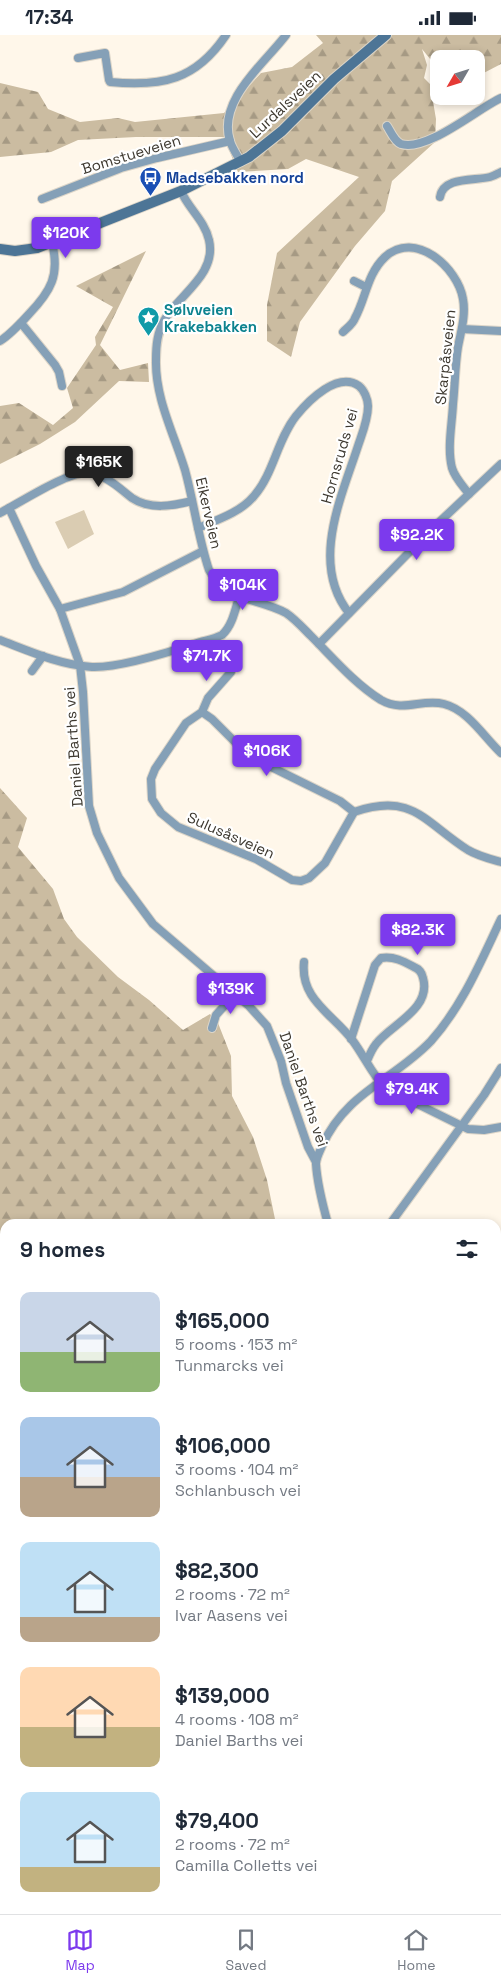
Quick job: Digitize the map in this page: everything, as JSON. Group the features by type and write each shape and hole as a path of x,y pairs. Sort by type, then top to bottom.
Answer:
{"main road":[{"name":"Lurdalsveien","path":"0,249 24,251 52,243 181,191 240,162 260,150 277,136 334,79 386,35"}],"street":[{"path":"78,58 105,53 108,80 110,82 152,84 193,71 216,50 226,35"},
{"path":"240,162 230,141 229,118 240,91 286,35"},
{"path":"387,126 396,141 401,144 415,145 425,142 501,98"},
{"name":"Bomstueveien","path":"42,199 121,168 230,141"},
{"path":"440,197 445,187 454,183 491,177 501,172"},
{"name":"Eikerveien","path":"181,191 206,232 210,254 204,271 177,301 164,319 158,336 156,361 158,384 185,472 203,551 214,579 222,587 239,597 286,614 362,685 382,701 399,706 434,702 451,706 465,716 501,753"},
{"path":"0,341 21,323 43,299 51,285 55,258 52,243"},
{"name":"Skarpåsveien","path":"342,332 355,320 366,287 379,264 393,252 408,248 420,249 432,255 452,273 460,286 465,311 456,361 450,452 455,475 469,494"},
{"path":"354,281 366,287"},
{"path":"21,323 55,365 59,372 62,386"},
{"path":"462,329 501,331"},
{"name":"Hornsruds vei","path":"198,529 238,509 254,497 297,414 317,395 329,387 340,382 352,382 362,388 368,406 366,421 331,531 330,549 336,590 340,602 349,613"},
{"path":"319,644 501,464"},
{"path":"0,513 59,482 80,473 92,472 114,483 138,502 162,506 192,501"},
{"name":"Daniel Barths vei","path":"9,508 36,566 60,609 80,665 89,806 97,833 118,878 153,924 249,1006 267,1026 281,1061 286,1083 308,1147 316,1162 327,1219"},
{"path":"60,609 123,592 203,551"},
{"path":"0,640 42,656 80,665 92,667 110,665 214,639 228,630 239,597"},
{"name":"Sulusåsveien","path":"233,655 231,672 208,698 202,712 186,723 162,756 151,779 152,799 161,813 178,827 256,859 292,879 302,881 317,872 325,863 354,812"},
{"path":"32,671 42,656"},
{"path":"202,712 212,719 249,755 340,801 354,812 385,805 406,808 433,823 468,849 485,858 501,862"},
{"path":"316,1162 333,1124 343,1113 431,1041 450,1015 476,972 501,919"},
{"path":"351,1039 375,965 381,958 397,958 417,968 422,974 425,984 422,997 413,1011 376,1043 366,1061"},
{"path":"304,962 304,982 309,992 351,1039 379,1082 394,1094 468,1129 484,1130 501,1127"},
{"path":"212,1028 216,1015 235,994"},
{"path":"394,1219 484,1095 501,1068"}],"shaded area":[{"path":"84,510 94,534 68,549 55,522"}],"green space":[{"path":"316,35 501,35 501,64 485,72 485,50 430,50 430,59 422,49 427,65 424,78 430,84 430,105 434,105 436,119 435,142 392,181 385,211 355,246 300,322 291,357 267,341 267,305 277,253 359,177 306,159 288,169 238,172 224,137 136,137 78,140 51,152 0,157 0,83 38,92 48,109 80,122 118,118 135,122 224,113 261,73 292,67 323,43"},
{"path":"146,251 100,345 120,370 148,363 149,382 119,381 75,422 40,444 0,464 0,406 19,403 53,425 73,408 67,388 96,345 95,337 113,307 76,286"},
{"path":"0,788 27,818 18,847 53,889 64,919 77,937 118,977 149,1000 183,1030 210,1014 218,1023 231,1056 232,1096 253,1137 267,1180 275,1219 0,1219"}],"place":[{"name":"Madsebakken nord","path":"150,196"},
{"name":"Sølvveien Krakebakken","path":"148,337"}]}
